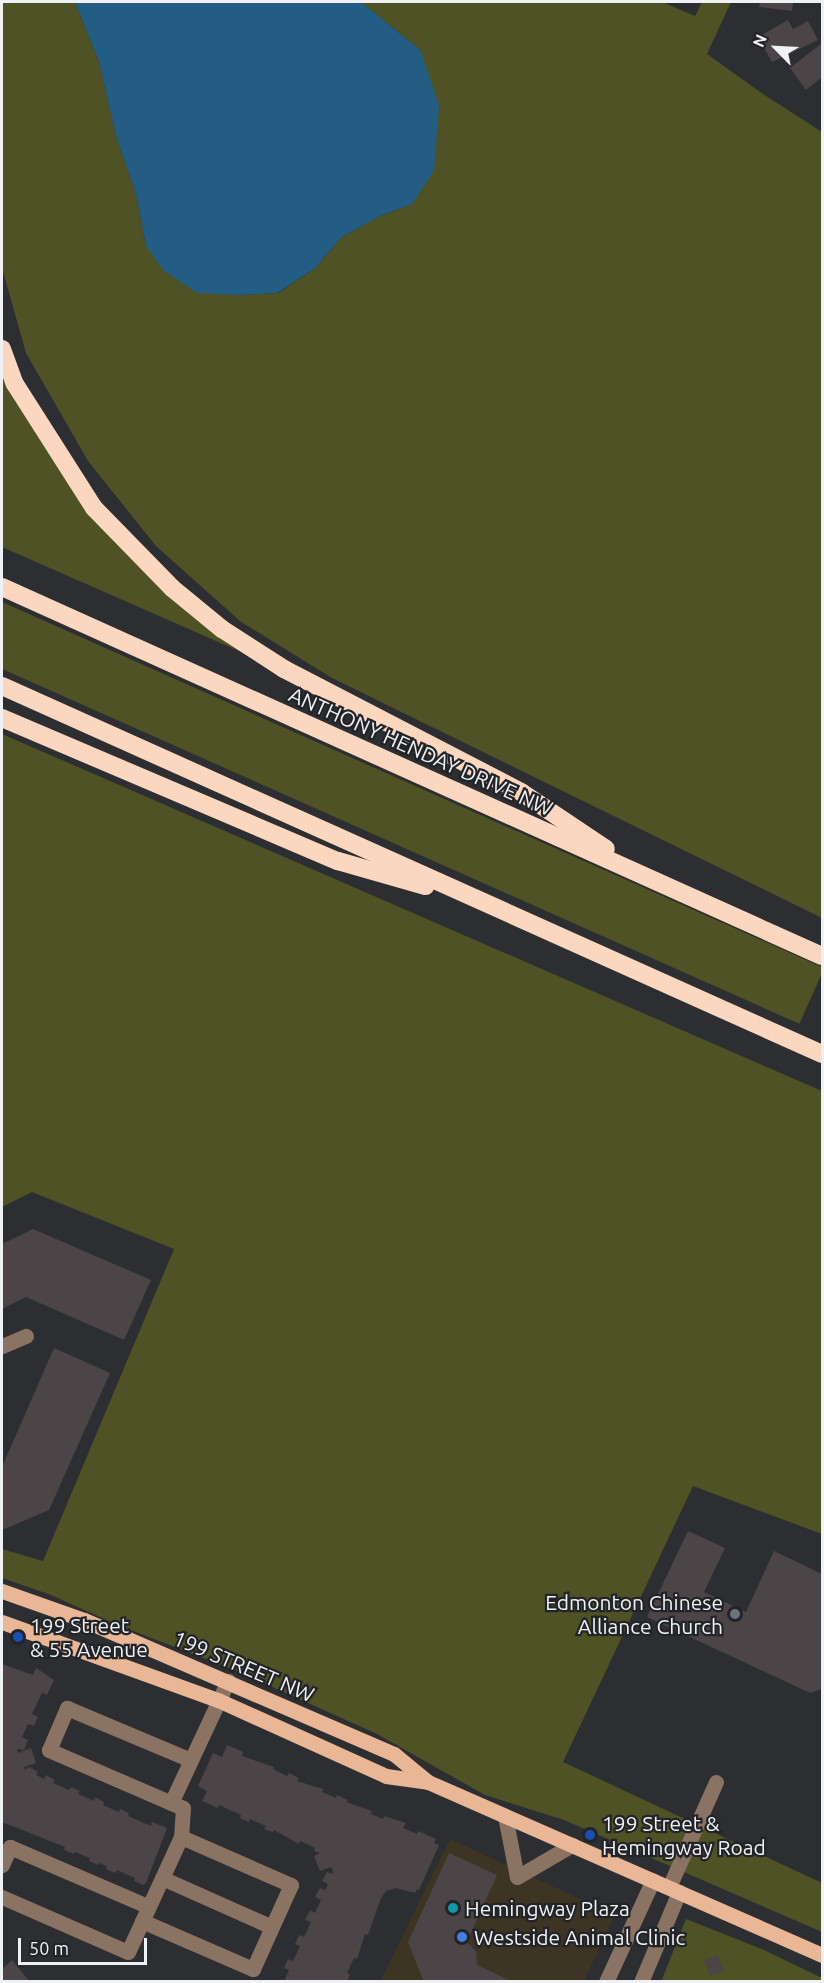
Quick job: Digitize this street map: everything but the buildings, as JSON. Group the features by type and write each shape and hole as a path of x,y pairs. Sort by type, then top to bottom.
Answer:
{"highway":[{"path":"2,350 15,384 94,508 172,588 222,629 284,669 521,792 650,878"},
{"name":"ANTHONY HENDAY DRIVE NW","path":"2,587 822,956"},
{"path":"2,686 822,1054"},
{"path":"2,718 338,861 487,904"}],"main road":[{"name":"199 STREET NW","path":"2,1591 84,1620 394,1754 428,1782 822,1955"},
{"name":"199 STREET NW","path":"2,1622 218,1700 386,1776 428,1782"}],"street":[{"path":"2,1346 26,1336"},
{"path":"171,1803 228,1681"},
{"path":"2,1897 128,1952 181,1837 183,1808 50,1750 67,1708 191,1760"},
{"path":"641,1982 716,1782"},
{"path":"505,1816 518,1877 572,1845"},
{"path":"142,1921 250,1975 291,1885 181,1837"},
{"path":"2,1865 10,1847 149,1907"},
{"path":"162,1878 272,1927"},
{"path":"606,1982 653,1880"}],"shaded area":[{"name":"Hemingway Plaza","path":"450,1839 615,1915 584,1981 380,1982"}],"green space":[{"path":"2,2 75,2 99,62 116,136 136,194 146,246 238,295 278,293 314,269 342,237 380,216 412,204 420,50 361,2 662,2 695,16 702,2 731,2 707,54 822,132 822,918 332,678 240,621 156,546 88,461 26,353 2,268"},
{"path":"2,367 95,518 156,584 241,652 2,547"},
{"path":"2,602 822,967 822,973 799,1024 2,669"},
{"path":"2,734 822,1091 822,1534 693,1486 563,1762 822,1883 822,1932 564,1820 485,1795 377,1734 232,1669 120,1626 51,1595 2,1578 2,1549 43,1561 174,1249 32,1192 2,1207"},
{"path":"686,1919 764,1950 822,1978 822,1982 661,1982"}],"water":[{"path":"75,2 361,2 420,50 439,105 434,171 412,204 380,216 342,237 314,269 277,293 238,295 197,293 163,270 146,246 136,194 116,136 99,62"}],"place":[{"name":"Edmonton Chinese Alliance Church","path":"735,1614"},
{"name":"199 Street & 55 Avenue","path":"18,1637"},
{"name":"199 Street & Hemingway Road","path":"590,1835"},
{"name":"Hemingway Plaza","path":"453,1908"},
{"name":"Westside Animal Clinic","path":"462,1937"}]}
